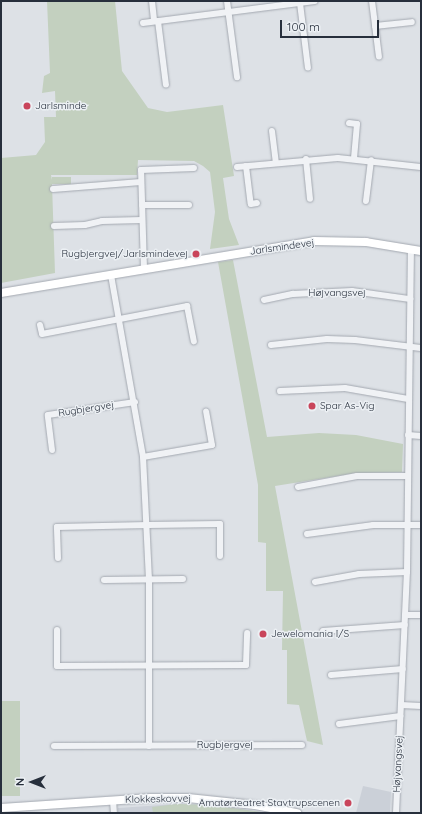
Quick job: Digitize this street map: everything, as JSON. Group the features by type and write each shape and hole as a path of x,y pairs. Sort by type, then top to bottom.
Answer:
{"street":[{"path":"152,1 166,85"},
{"path":"227,1 236,78"},
{"path":"143,23 315,1"},
{"path":"372,1 379,57"},
{"path":"300,3 308,68"},
{"path":"375,26 412,22"},
{"path":"349,123 357,124 354,158"},
{"path":"272,131 276,163"},
{"path":"237,167 306,159 354,158 421,167"},
{"path":"306,159 310,199"},
{"path":"366,201 371,160"},
{"path":"246,166 251,204 257,203"},
{"path":"144,269 141,170 194,168"},
{"path":"53,189 141,182"},
{"path":"142,205 189,205"},
{"path":"54,226 86,225 102,221 142,220"},
{"name":"Jarlsmindevej","path":"1,292 314,241 350,241 421,251"},
{"name":"Højvangsvej","path":"396,813 407,572 411,250"},
{"path":"112,275 135,402 143,458 148,525 149,746"},
{"name":"Højvangsvej","path":"264,300 329,291 381,293 410,299"},
{"path":"40,325 42,334 187,306 194,341"},
{"path":"271,345 334,339 382,343 409,348 421,348"},
{"path":"280,390 345,388 408,399"},
{"name":"Rugbjergvej","path":"52,450 48,415 135,402"},
{"path":"143,458 212,445 206,412"},
{"path":"408,435 421,436"},
{"path":"298,487 357,476 408,476"},
{"path":"58,558 57,527 220,524 220,556"},
{"path":"307,534 367,526 421,525"},
{"path":"315,582 359,574 407,572"},
{"path":"104,580 183,579"},
{"path":"405,614 421,615"},
{"path":"323,631 405,626"},
{"path":"57,630 57,666 246,665 247,633"},
{"path":"331,675 403,669"},
{"path":"401,705 421,706"},
{"path":"339,724 400,716"},
{"name":"Rugbjergvej","path":"54,746 302,745"},
{"name":"Klokkeskovvej","path":"1,808 114,800 218,800 297,813"},
{"name":"Klokkeskovvej","path":"114,800 114,813"}],"shaded area":[{"path":"363,786 391,792 390,813 356,813"},
{"path":"177,804 211,805 268,813 118,813 118,808"}],"green space":[{"path":"47,1 115,1 122,71 148,108 167,112 223,105 234,176 223,178 229,219 239,245 210,249 215,212 210,172 203,166 194,161 138,160 137,175 51,175 52,180 52,177 71,177 71,184 52,184 55,273 1,283 1,158 36,155 45,142 44,117 56,117 55,91 42,93 44,76 50,73"},
{"path":"233,260 267,437 319,433 356,435 403,444 402,472 356,473 275,486 323,745 307,741 299,705 287,704 287,650 282,650 283,591 266,591 266,543 258,542 258,485 218,262"},
{"path":"1,701 20,701 20,796 1,796"},
{"path":"177,804 211,805 268,813 153,813 152,807"}],"place":[{"name":"Jarlsminde","path":"27,106"},
{"name":"Rugbjergvej/Jarlsmindevej","path":"196,254"},
{"name":"Spar As-Vig","path":"312,406"},
{"name":"Jewelomania I/S","path":"263,634"},
{"name":"Amatørteatret Stavtrupscenen","path":"348,803"}]}
